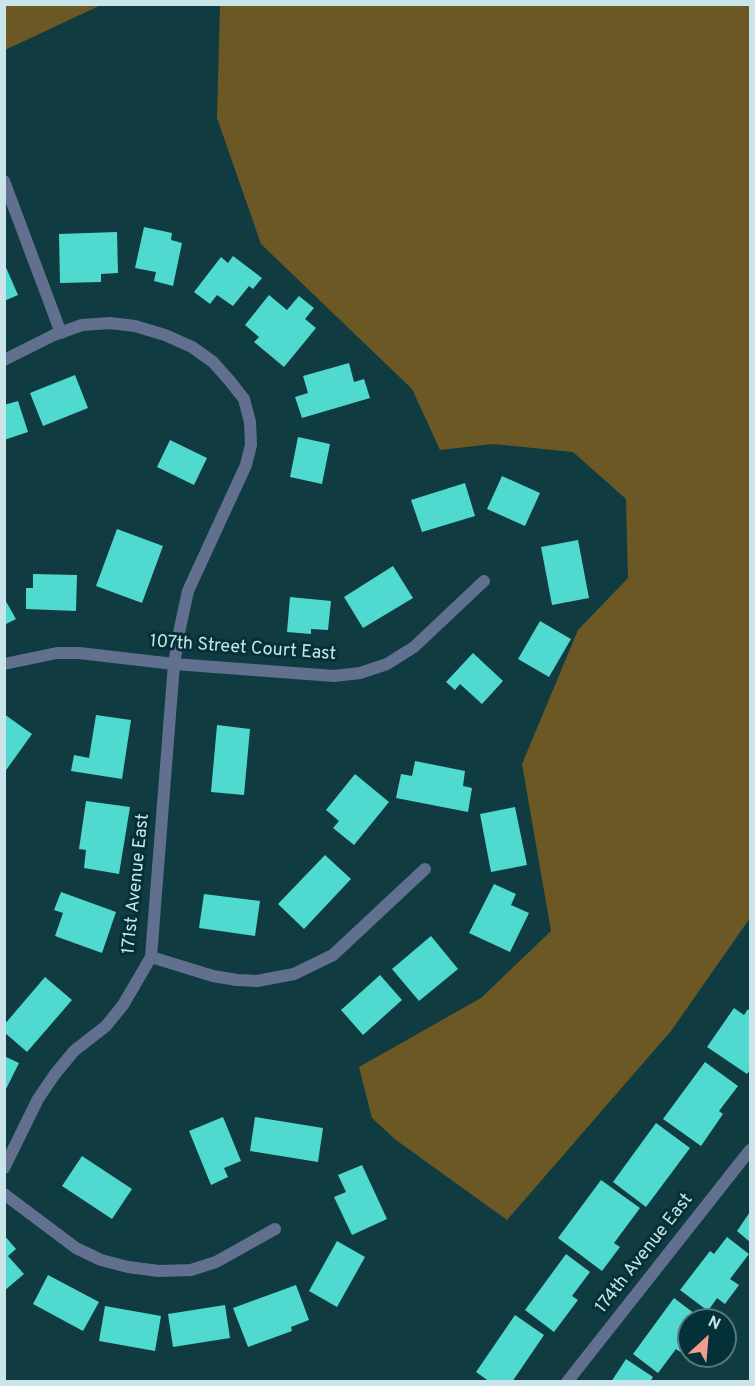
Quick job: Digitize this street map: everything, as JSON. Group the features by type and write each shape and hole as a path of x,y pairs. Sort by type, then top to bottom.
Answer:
{"street":[{"path":"4,181 61,333"},
{"name":"171st Avenue East","path":"4,360 82,325 110,323 135,326 165,335 192,347 213,362 244,399 250,422 251,445 246,465 188,591 174,664 151,957 123,1005 105,1026 74,1051 55,1074 38,1099 4,1168"},
{"name":"107th Street Court East","path":"4,664 57,653 79,653 174,664 334,676 360,673 387,664 414,647 484,581"},
{"path":"151,957 213,976 237,980 256,981 294,974 333,955 425,869"},
{"name":"174th Avenue East","path":"567,1382 750,1150"},
{"path":"4,1194 76,1248 101,1260 128,1268 159,1272 191,1270 216,1262 275,1229"}],"shaded area":[{"path":"5,4 101,4 101,5 5,50"},
{"path":"220,5 750,5 750,918 671,1031 507,1220 396,1140 372,1118 359,1067 481,998 551,931 522,764 578,630 628,578 626,499 573,452 493,444 440,450 412,389 261,244 217,118"}],"building":[{"path":"144,227 172,233 171,240 182,243 173,286 154,281 156,272 135,268"},
{"path":"117,232 118,273 101,274 101,282 60,283 59,234"},
{"path":"233,256 262,278 253,289 249,286 233,306 217,295 210,304 194,292 221,257 228,263"},
{"path":"4,263 18,295 4,301"},
{"path":"269,295 287,310 299,296 314,308 305,319 316,328 284,367 254,342 259,337 245,325"},
{"path":"349,363 354,382 364,379 370,398 302,418 295,397 308,393 303,376"},
{"path":"75,375 88,408 43,426 30,393"},
{"path":"18,401 28,432 4,440 4,405"},
{"path":"298,437 330,444 322,484 290,477"},
{"path":"170,440 207,458 194,485 157,467"},
{"path":"502,476 540,493 525,526 487,509"},
{"path":"465,483 475,516 422,532 411,500"},
{"path":"117,529 163,546 142,603 96,586"},
{"path":"578,540 589,598 552,605 541,547"},
{"path":"393,566 413,598 363,628 344,597"},
{"path":"33,574 77,575 76,611 26,609 26,588 33,588"},
{"path":"290,597 331,601 328,630 311,629 311,634 287,632"},
{"path":"4,598 16,619 4,625"},
{"path":"540,621 571,639 549,677 518,659"},
{"path":"473,653 503,681 482,704 460,684 455,690 446,682"},
{"path":"4,714 32,734 4,773"},
{"path":"96,715 131,720 122,779 71,771 74,755 89,758"},
{"path":"217,725 250,729 244,795 211,792"},
{"path":"415,761 465,771 463,786 472,788 468,812 396,798 401,774 412,776"},
{"path":"355,774 389,802 354,845 333,828 339,821 326,810"},
{"path":"86,801 130,807 119,874 84,868 86,850 79,849"},
{"path":"515,807 527,865 491,872 480,814"},
{"path":"325,855 351,879 304,929 278,904"},
{"path":"494,884 516,894 511,905 529,913 510,952 469,933"},
{"path":"61,892 116,912 102,953 55,936 63,913 54,910"},
{"path":"204,894 260,901 255,936 199,928"},
{"path":"431,936 458,969 419,1001 392,969"},
{"path":"380,975 402,1000 363,1035 341,1010"},
{"path":"45,977 72,1000 27,1052 4,1032 4,1025"},
{"path":"734,1008 744,1015 748,1009 750,1011 750,1070 747,1074 707,1047"},
{"path":"4,1056 19,1063 4,1093"},
{"path":"705,1062 738,1086 719,1111 723,1114 701,1146 663,1119"},
{"path":"223,1117 241,1161 224,1168 228,1177 211,1185 189,1131"},
{"path":"255,1117 323,1128 318,1162 250,1151"},
{"path":"656,1123 690,1148 646,1207 613,1182"},
{"path":"82,1156 132,1189 112,1219 62,1186"},
{"path":"362,1165 387,1219 352,1235 334,1197 346,1192 338,1175"},
{"path":"601,1180 640,1208 614,1243 620,1247 602,1271 558,1238"},
{"path":"750,1212 750,1242 737,1231"},
{"path":"4,1235 16,1249 8,1256 24,1274 4,1291"},
{"path":"727,1237 749,1254 730,1279 739,1285 725,1304 717,1298 710,1308 704,1308 680,1290 710,1251 714,1254"},
{"path":"337,1241 365,1257 337,1307 309,1291"},
{"path":"566,1254 590,1272 572,1296 578,1300 554,1332 525,1310"},
{"path":"48,1275 99,1302 83,1331 33,1304"},
{"path":"296,1285 309,1320 291,1327 292,1331 248,1347 233,1308"},
{"path":"674,1298 687,1308 677,1308 677,1350 658,1373 633,1354"},
{"path":"225,1305 230,1338 173,1347 168,1314"},
{"path":"105,1306 161,1316 155,1351 99,1341"},
{"path":"515,1315 544,1335 512,1382 490,1382 476,1372"},
{"path":"626,1359 653,1377 650,1382 611,1382"}]}
